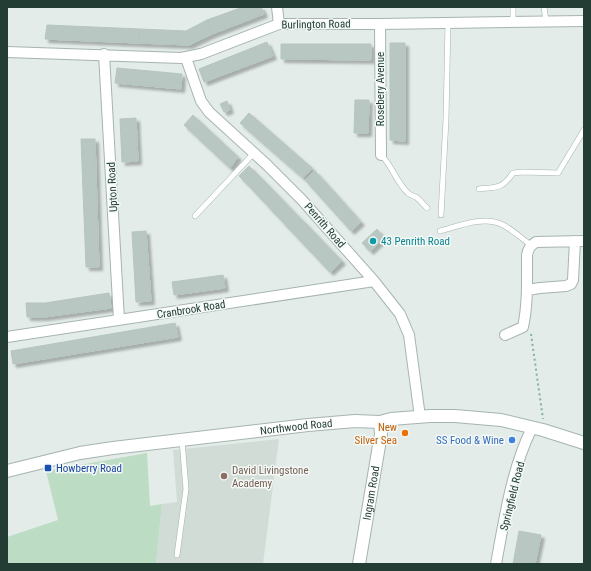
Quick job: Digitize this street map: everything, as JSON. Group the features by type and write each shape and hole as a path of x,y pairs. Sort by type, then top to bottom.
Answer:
{"street":[{"path":"277,7 280,24"},
{"name":"Burlington Road","path":"7,52 104,54 186,58 201,54 280,24 584,21"},
{"name":"Rosebery Avenue","path":"380,24 380,154"},
{"name":"Upton Road","path":"104,54 119,320"},
{"name":"Penrith Road","path":"186,58 199,96 209,112 302,200 374,281 400,314 406,327 414,362 420,417"},
{"path":"505,334 523,327 527,290 527,255 528,249 531,245 536,242 580,241 571,284 566,286 527,290"},
{"name":"Cranbrook Road","path":"7,337 374,281"},
{"name":"Northwood Road","path":"7,471 97,450 308,425 355,421 380,422 391,418 448,416 489,418 536,429 584,443"},
{"name":"Ingram Road","path":"360,564 381,434 380,422"},
{"name":"Springfield Road","path":"496,564 513,483 528,436 536,429"}],"lane":[{"path":"513,7 513,22"},
{"path":"544,7 546,21"},
{"path":"441,215 446,119 448,23"},
{"path":"479,189 499,186 506,183 513,173 558,173 584,130"},
{"path":"195,216 254,153"},
{"path":"380,154 386,160 388,166 408,194 416,198 427,208"},
{"path":"440,231 484,221 494,221 505,225 531,245"},
{"path":"178,555 186,489 182,439"}],"path":[{"path":"523,327 531,334 543,418 536,429"}],"shaded area":[{"name":"David Livingstone Academy","path":"279,439 263,564 156,564 162,504 177,502 173,450"}],"green space":[{"path":"147,453 150,506 162,504 156,564 7,564 7,537 58,520 46,471"}],"building":[{"path":"243,7 261,7 264,14 212,34 207,20"},
{"path":"207,20 212,34 189,45 138,43 140,29 186,31"},
{"path":"47,25 140,29 138,43 45,39"},
{"path":"267,42 273,56 204,82 199,69"},
{"path":"390,43 405,43 405,141 390,140"},
{"path":"281,44 371,44 371,60 281,59"},
{"path":"117,68 182,74 181,89 115,83"},
{"path":"355,100 369,100 368,133 354,133"},
{"path":"227,101 230,110 224,112 220,104"},
{"path":"249,113 312,168 303,178 240,123"},
{"path":"193,115 238,157 230,168 184,125"},
{"path":"136,118 138,161 122,162 120,119"},
{"path":"81,139 95,139 99,267 86,267"},
{"path":"249,166 259,176 249,186 239,176"},
{"path":"315,171 361,222 351,231 305,180"},
{"path":"259,176 303,221 292,232 249,186"},
{"path":"303,221 342,261 330,272 292,232"},
{"name":"43 Penrith Road","path":"377,229 384,238 370,251 362,243"},
{"path":"146,231 151,301 136,302 132,232"},
{"path":"223,275 225,288 174,295 172,282"},
{"path":"109,293 111,308 44,317 27,317 26,303 45,303"},
{"path":"175,323 178,337 13,364 11,351"},
{"path":"519,531 541,535 535,564 513,564"}],"place":[{"name":"43 Penrith Road","path":"373,241"},
{"name":"New Silver Sea","path":"405,433"},
{"name":"SS Food & Wine","path":"512,440"},
{"name":"Howberry Road","path":"48,468"},
{"name":"David Livingstone Academy","path":"224,476"}]}
